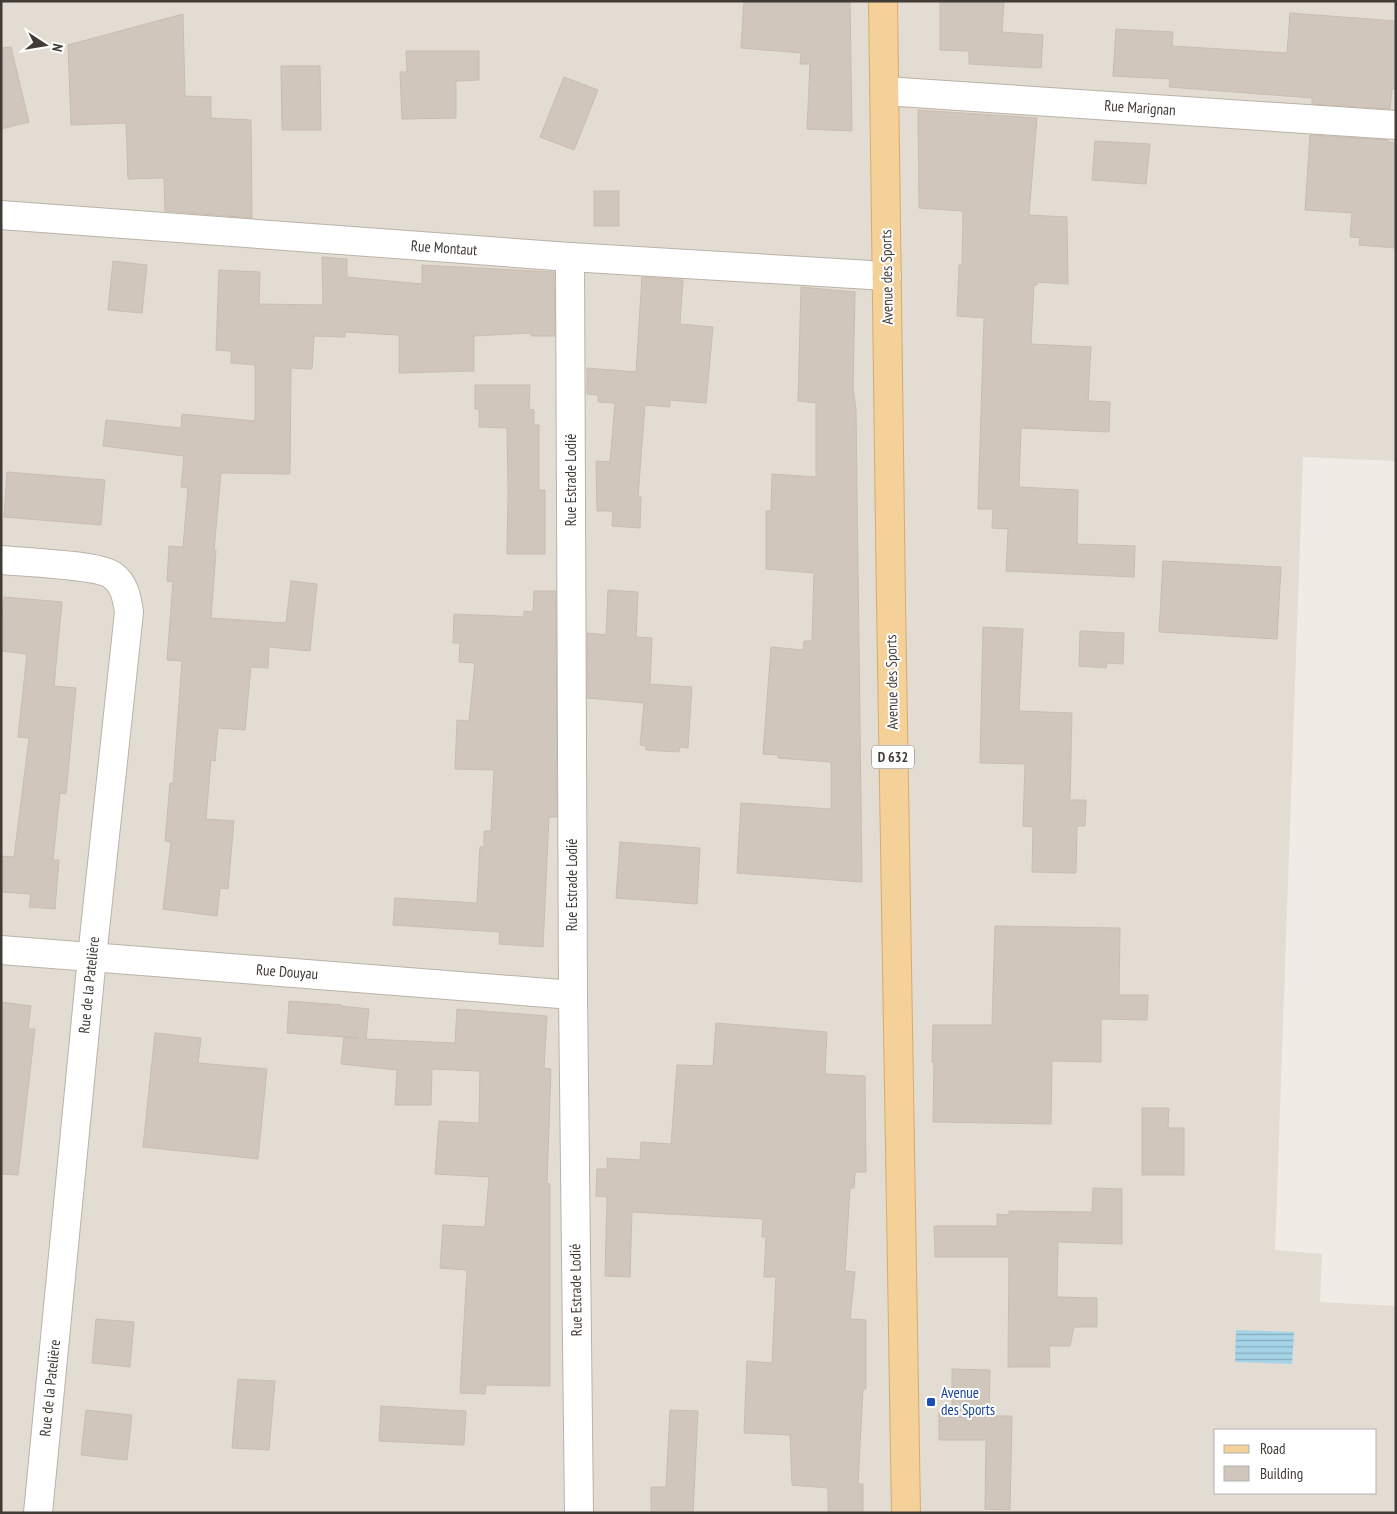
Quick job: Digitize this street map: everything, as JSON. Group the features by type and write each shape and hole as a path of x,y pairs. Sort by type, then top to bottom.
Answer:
{"main road":[{"name":"Avenue des Sports","path":"883,1 906,1513"}],"street":[{"name":"Rue Marignan","path":"885,91 1396,125"},
{"name":"Rue Montaut","path":"1,215 570,257 887,276"},
{"name":"Rue Estrade Lodié","path":"570,257 573,995 579,1513"},
{"name":"Rue de la Patelière","path":"1,560 89,568 112,574 126,592 129,612 92,957 38,1513"},
{"name":"Rue Douyau","path":"1,950 573,995"}],"shaded area":[{"path":"1,1 1396,1 1396,461 1303,457 1275,1250 1322,1254 1320,1302 1396,1306 1396,1513 1,1513"}],"water":[{"path":"1236,1330 1294,1332 1292,1364 1235,1362"}],"building":[{"path":"744,1 850,1 852,131 807,129 810,64 800,64 801,53 741,48"},
{"path":"940,1 1004,1 1002,32 1043,35 1041,68 969,64 969,51 940,50"},
{"path":"1290,13 1396,21 1396,89 1392,89 1390,109 1312,104 1312,98 1169,87 1170,79 1113,76 1116,29 1173,32 1172,46 1287,53"},
{"path":"183,14 185,96 211,97 211,118 251,120 252,218 165,211 164,178 128,179 126,123 71,125 68,45"},
{"path":"11,47 29,122 1,129 1,48"},
{"path":"406,51 479,51 479,80 456,81 456,118 402,119 400,72 407,72"},
{"path":"281,66 320,66 321,130 282,130"},
{"path":"564,77 598,90 574,150 540,137"},
{"path":"918,110 1037,118 1029,215 1067,217 1068,284 1037,282 1037,285 1034,285 1031,344 1091,347 1088,401 1110,402 1109,432 1021,428 1019,487 1078,490 1077,544 1135,546 1134,577 1006,571 1008,529 992,528 993,509 978,509 984,318 957,316 959,265 962,265 963,211 919,208"},
{"path":"1310,135 1388,140 1388,142 1396,143 1396,248 1359,245 1360,238 1350,237 1352,213 1305,210"},
{"path":"1095,141 1150,144 1146,184 1092,180"},
{"path":"594,191 619,191 619,226 594,226"},
{"path":"322,257 347,259 347,277 422,284 422,265 554,272 555,336 531,336 531,333 474,336 474,371 399,373 399,335 345,332 345,337 314,336 312,369 291,368 290,474 221,473 214,550 216,550 211,618 286,623 291,581 317,584 310,651 269,647 268,668 251,667 245,730 218,728 215,761 211,760 206,819 234,821 228,889 220,888 217,916 163,909 171,842 165,841 170,783 173,784 182,661 167,660 173,582 167,581 169,546 183,547 188,488 181,487 184,456 103,446 106,420 181,428 182,414 255,421 255,365 231,363 231,351 216,350 219,270 260,272 259,304 323,305"},
{"path":"113,261 147,265 142,313 108,310"},
{"path":"642,277 683,280 680,324 713,327 706,403 670,400 670,407 645,405 638,497 641,497 640,528 612,526 613,511 597,511 596,461 610,462 615,403 598,402 598,395 587,394 587,368 636,372"},
{"path":"801,287 855,292 853,388 856,409 862,882 737,873 741,803 831,809 831,762 778,758 778,755 763,754 771,647 803,650 804,641 812,641 814,573 766,569 766,511 771,511 772,474 816,477 816,403 798,401"},
{"path":"475,385 530,385 529,409 534,410 534,425 539,425 539,490 545,490 545,554 507,554 507,428 479,427 479,409 475,409"},
{"path":"7,472 105,480 101,525 4,517"},
{"path":"1163,561 1281,567 1277,639 1159,632"},
{"path":"608,590 638,592 636,637 652,638 650,684 692,687 688,748 680,747 679,752 646,750 646,746 640,745 644,703 587,698 587,633 606,635"},
{"path":"534,591 556,591 557,817 549,817 543,947 499,944 500,932 393,925 395,898 477,903 480,847 484,847 484,831 491,831 494,770 455,769 457,720 469,721 475,663 459,662 460,643 453,643 454,614 524,617 524,611 533,612"},
{"path":"4,597 62,602 54,686 76,688 66,794 60,793 53,860 59,860 55,909 29,907 31,894 1,892 1,856 14,857 29,738 18,737 27,654 1,651"},
{"path":"983,627 1023,629 1019,711 1072,713 1070,800 1086,800 1085,826 1077,826 1076,873 1032,872 1033,827 1023,826 1025,764 980,763"},
{"path":"1080,631 1124,633 1123,664 1107,663 1106,668 1079,666"},
{"path":"620,842 700,848 697,904 616,898"},
{"path":"995,926 1120,928 1119,995 1148,995 1147,1020 1101,1019 1101,1062 1052,1061 1051,1124 933,1122 933,1025 992,1025"},
{"path":"289,1001 369,1009 366,1039 455,1043 457,1009 547,1016 544,1068 551,1069 547,1183 550,1184 550,1386 486,1385 485,1394 460,1393 467,1270 440,1268 443,1225 485,1227 489,1177 435,1174 439,1121 479,1123 480,1071 432,1069 431,1105 395,1105 397,1070 341,1064 344,1037 287,1033"},
{"path":"1,1002 31,1006 28,1029 35,1029 18,1175 1,1174"},
{"path":"716,1023 827,1032 825,1074 865,1076 866,1172 855,1172 854,1188 850,1188 845,1271 855,1272 850,1319 866,1320 866,1389 863,1389 858,1484 863,1484 863,1513 828,1513 828,1488 792,1485 790,1435 744,1433 747,1361 772,1363 776,1277 764,1277 766,1237 762,1237 763,1219 632,1212 630,1277 605,1276 607,1197 596,1196 597,1169 607,1169 607,1158 640,1160 641,1142 671,1144 677,1065 713,1066"},
{"path":"155,1033 201,1038 198,1063 267,1069 258,1159 143,1147"},
{"path":"1142,1108 1169,1108 1168,1128 1184,1128 1184,1175 1142,1175"},
{"path":"1093,1188 1122,1189 1122,1244 1058,1242 1057,1297 1097,1298 1097,1327 1074,1327 1070,1346 1049,1346 1050,1367 1008,1367 1009,1257 935,1257 934,1226 997,1226 997,1214 1009,1215 1009,1211 1092,1212"},
{"path":"96,1319 134,1322 130,1367 92,1363"},
{"path":"952,1369 990,1370 989,1416 1012,1416 1010,1510 985,1509 986,1440 939,1440 939,1412 952,1413"},
{"path":"238,1379 275,1381 269,1450 232,1448"},
{"path":"381,1406 466,1411 464,1445 379,1441"},
{"path":"86,1410 132,1415 127,1460 81,1455"},
{"path":"670,1410 698,1411 693,1513 651,1513 651,1487 666,1487"}],"place":[{"name":"Avenue des Sports","path":"931,1402"}]}
